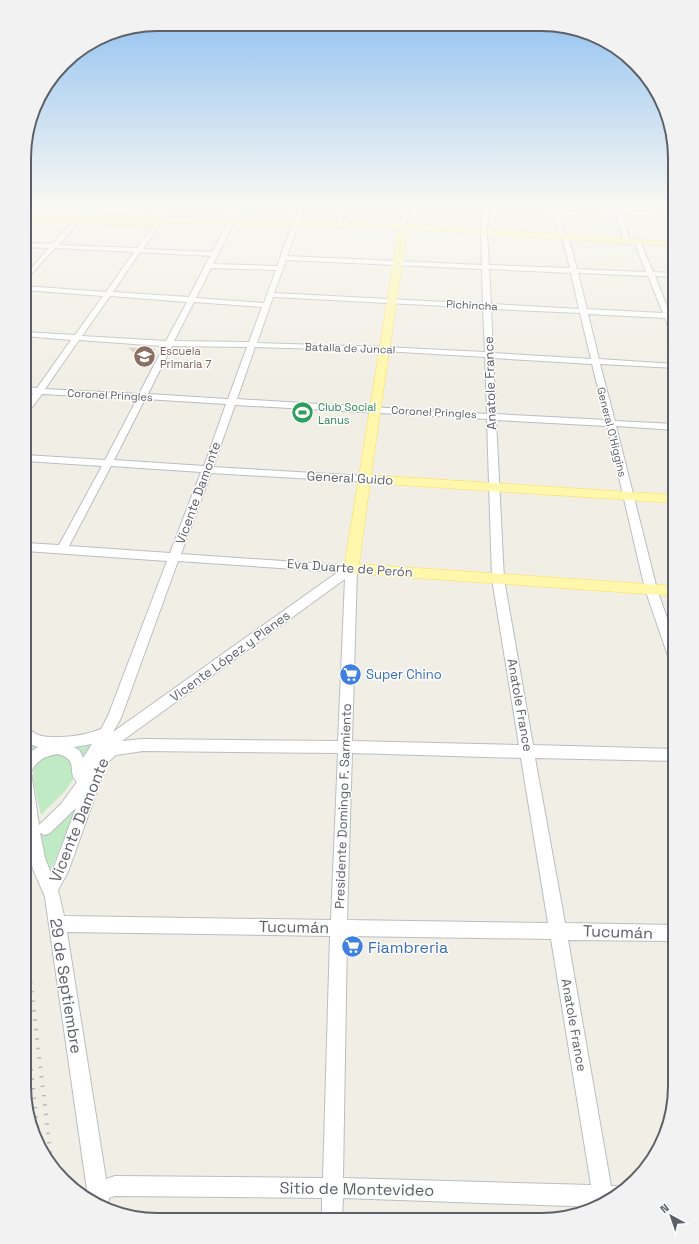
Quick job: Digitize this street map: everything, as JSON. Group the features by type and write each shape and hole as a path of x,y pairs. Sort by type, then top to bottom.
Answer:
{"main road":[{"name":"Presidente Domingo F. Sarmiento","path":"352,569 398,262"},
{"name":"General Guido","path":"365,479 668,499"},
{"name":"Eva Duarte de Perón","path":"352,569 668,590"}],"street":[{"path":"31,272 40,262"},
{"path":"31,402 129,262"},
{"path":"62,549 109,464 141,396 211,262"},
{"path":"209,266 282,263 392,262"},
{"path":"399,262 668,275"},
{"name":"Anatole France","path":"486,262 498,579 558,930 607,1194"},
{"name":"General O'Higgins","path":"570,262 651,589 668,639"},
{"path":"643,262 668,309"},
{"name":"Vicente Damonte","path":"50,889 60,872 101,760 114,718 207,470 251,345 282,263"},
{"name":"Pichincha","path":"31,289 191,301 391,301 668,316"},
{"name":"Batalla de Juncal","path":"31,334 169,343 489,355 668,366"},
{"name":"Coronel Pringles","path":"31,390 491,415 668,426"},
{"name":"General Guido","path":"31,458 365,479"},
{"name":"Eva Duarte de Perón","path":"31,547 352,569"},
{"name":"Vicente López y Planes","path":"107,742 133,726 352,569"},
{"name":"Presidente Domingo F. Sarmiento","path":"332,1213 339,927 352,569"},
{"path":"114,718 122,725 133,726"},
{"path":"31,738 41,742 86,740 107,742 117,747 137,747 143,745 345,747 668,755"},
{"name":"Vicente Damonte","path":"107,742 80,777 77,785 66,800 43,825 67,809 79,794 97,753 107,742"},
{"path":"31,758 37,753 46,749 61,748 71,752 76,757 81,771 80,777"},
{"name":"29 de Septiembre","path":"31,822 34,844 50,889 57,925 98,1196"},
{"name":"Tucumán","path":"57,925 558,930 668,934"},
{"name":"Sitio de Montevideo","path":"98,1196 115,1186 332,1188 601,1198"}],"green space":[{"path":"31,738 94,743 83,762 78,752 31,755"},
{"path":"49,754 62,754 68,759 73,769 74,778 65,791 41,815 35,792 33,774 38,760"},
{"path":"80,801 49,874 40,837 56,825"}],"building":[{"name":"Escuela Primaria 7","path":"129,348 155,349 147,364"}],"tunnel":[{"path":"31,828 41,822"}],"railway":[{"path":"31,986 50,1152"},
{"path":"31,1068 37,1123"}],"place":[{"name":"Escuela Primaria 7","path":"145,357"},
{"name":"Club Social Lanus","path":"303,413"},
{"name":"Super Chino","path":"351,674"},
{"name":"Fiambreria","path":"352,947"}]}
